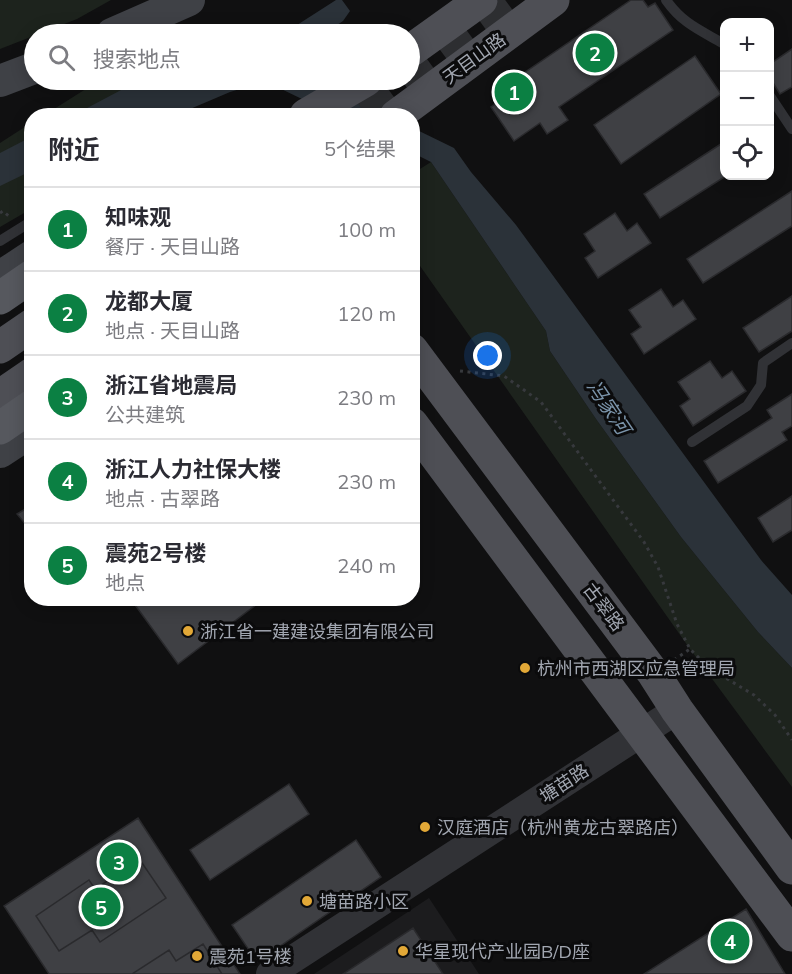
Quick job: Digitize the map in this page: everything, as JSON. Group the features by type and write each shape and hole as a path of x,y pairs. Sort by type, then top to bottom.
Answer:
{"highway":[{"path":"0,298 24,282"},
{"path":"0,428 24,412"}],"main road":[{"path":"135,24 189,0"},
{"path":"420,44 481,0"},
{"name":"天目山路","path":"405,108 553,0"},
{"path":"0,81 24,72"},
{"path":"318,108 349,90"},
{"path":"0,277 24,261"},
{"path":"0,347 24,330"},
{"name":"古翠路","path":"420,359 654,674 677,710 792,868"},
{"path":"0,396 24,380"},
{"path":"420,435 792,935"},
{"path":"0,452 24,436"}],"street":[{"name":"塘苗路","path":"270,974 677,710"}],"lane":[{"path":"666,0 677,15 720,43"},
{"path":"774,102 792,129"},
{"path":"0,241 24,226"},
{"path":"692,442 747,406 761,385 763,363 792,343"}],"path":[{"path":"0,205 3,212"},
{"path":"420,358 504,376 541,402 644,542 658,567 677,624 690,649 709,668 754,695 776,715 792,740"}],"shaded area":[{"path":"0,0 111,0 64,24 24,24 24,40 0,49"},
{"path":"84,90 132,90 169,108 56,108"},
{"path":"24,128 24,213 0,227 0,143"},
{"path":"431,162 546,331 550,351 596,419 681,537 758,632 792,668 792,787 690,649 420,266 420,169"},
{"path":"429,898 479,974 314,974"}],"water":[{"path":"336,0 342,0 350,11 339,24 299,24"},
{"path":"121,90 237,90 192,108 87,108"},
{"path":"283,90 334,90 372,108 321,108"},
{"name":"冯家河","path":"420,131 454,148 471,172 516,225 761,560 792,595 792,668 758,632 681,537 596,419 550,351 546,331 431,162 420,156"},
{"path":"24,141 24,174 0,186 0,153"}],"building":[{"path":"631,0 643,0 648,7 655,3 673,30 559,107 568,120 547,134 540,123 514,141 491,107 523,85 518,77"},
{"path":"792,49 792,87 780,94 774,84 774,61"},
{"path":"695,56 720,93 621,164 594,125"},
{"path":"720,145 720,180 660,218 644,194"},
{"path":"792,191 792,226 703,283 687,259"},
{"path":"615,213 627,231 637,223 651,243 598,278 585,258 595,251 584,234"},
{"path":"661,289 673,307 683,300 696,319 644,354 631,334 641,327 629,310"},
{"path":"792,296 792,331 759,352 743,328"},
{"path":"710,361 722,378 732,371 746,391 693,426 680,406 690,399 678,382"},
{"path":"792,394 792,426 782,432 787,440 718,483 704,461 772,418 767,410"},
{"path":"792,496 792,530 773,542 758,518"},
{"path":"24,510 24,522 17,514"},
{"name":"浙江省一建建设集团有限公司","path":"136,606 254,606 178,664"},
{"path":"289,784 309,814 210,880 190,850"},
{"path":"138,818 240,974 49,974 4,906"},
{"name":"塘苗路小区","path":"356,840 381,877 257,962 232,925"},
{"path":"140,860 166,898 100,942 92,930 59,951 36,916 89,880 95,889"},
{"path":"746,909 785,974 644,974"},
{"name":"华星现代产业园B/D座","path":"413,928 443,974 343,974"},
{"name":"震苑1号楼","path":"203,944 222,974 132,974 169,950 176,961"}],"tunnel":[{"path":"420,77 526,0"},
{"path":"378,108 403,90"}],"place":[{"name":"龙都大厦","path":"595,53"},
{"name":"知味观","path":"514,92"},
{"name":"浙江省一建建设集团有限公司","path":"188,631"},
{"name":"杭州市西湖区应急管理局","path":"525,668"},
{"name":"汉庭酒店（杭州黄龙古翠路店）","path":"425,827"},
{"name":"浙江省地震局","path":"119,862"},
{"name":"塘苗路小区","path":"307,901"},
{"name":"震苑2号楼","path":"101,907"},
{"name":"浙江人力社保大楼","path":"730,941"},
{"name":"华星现代产业园B/D座","path":"403,951"},
{"name":"震苑1号楼","path":"197,956"}]}
